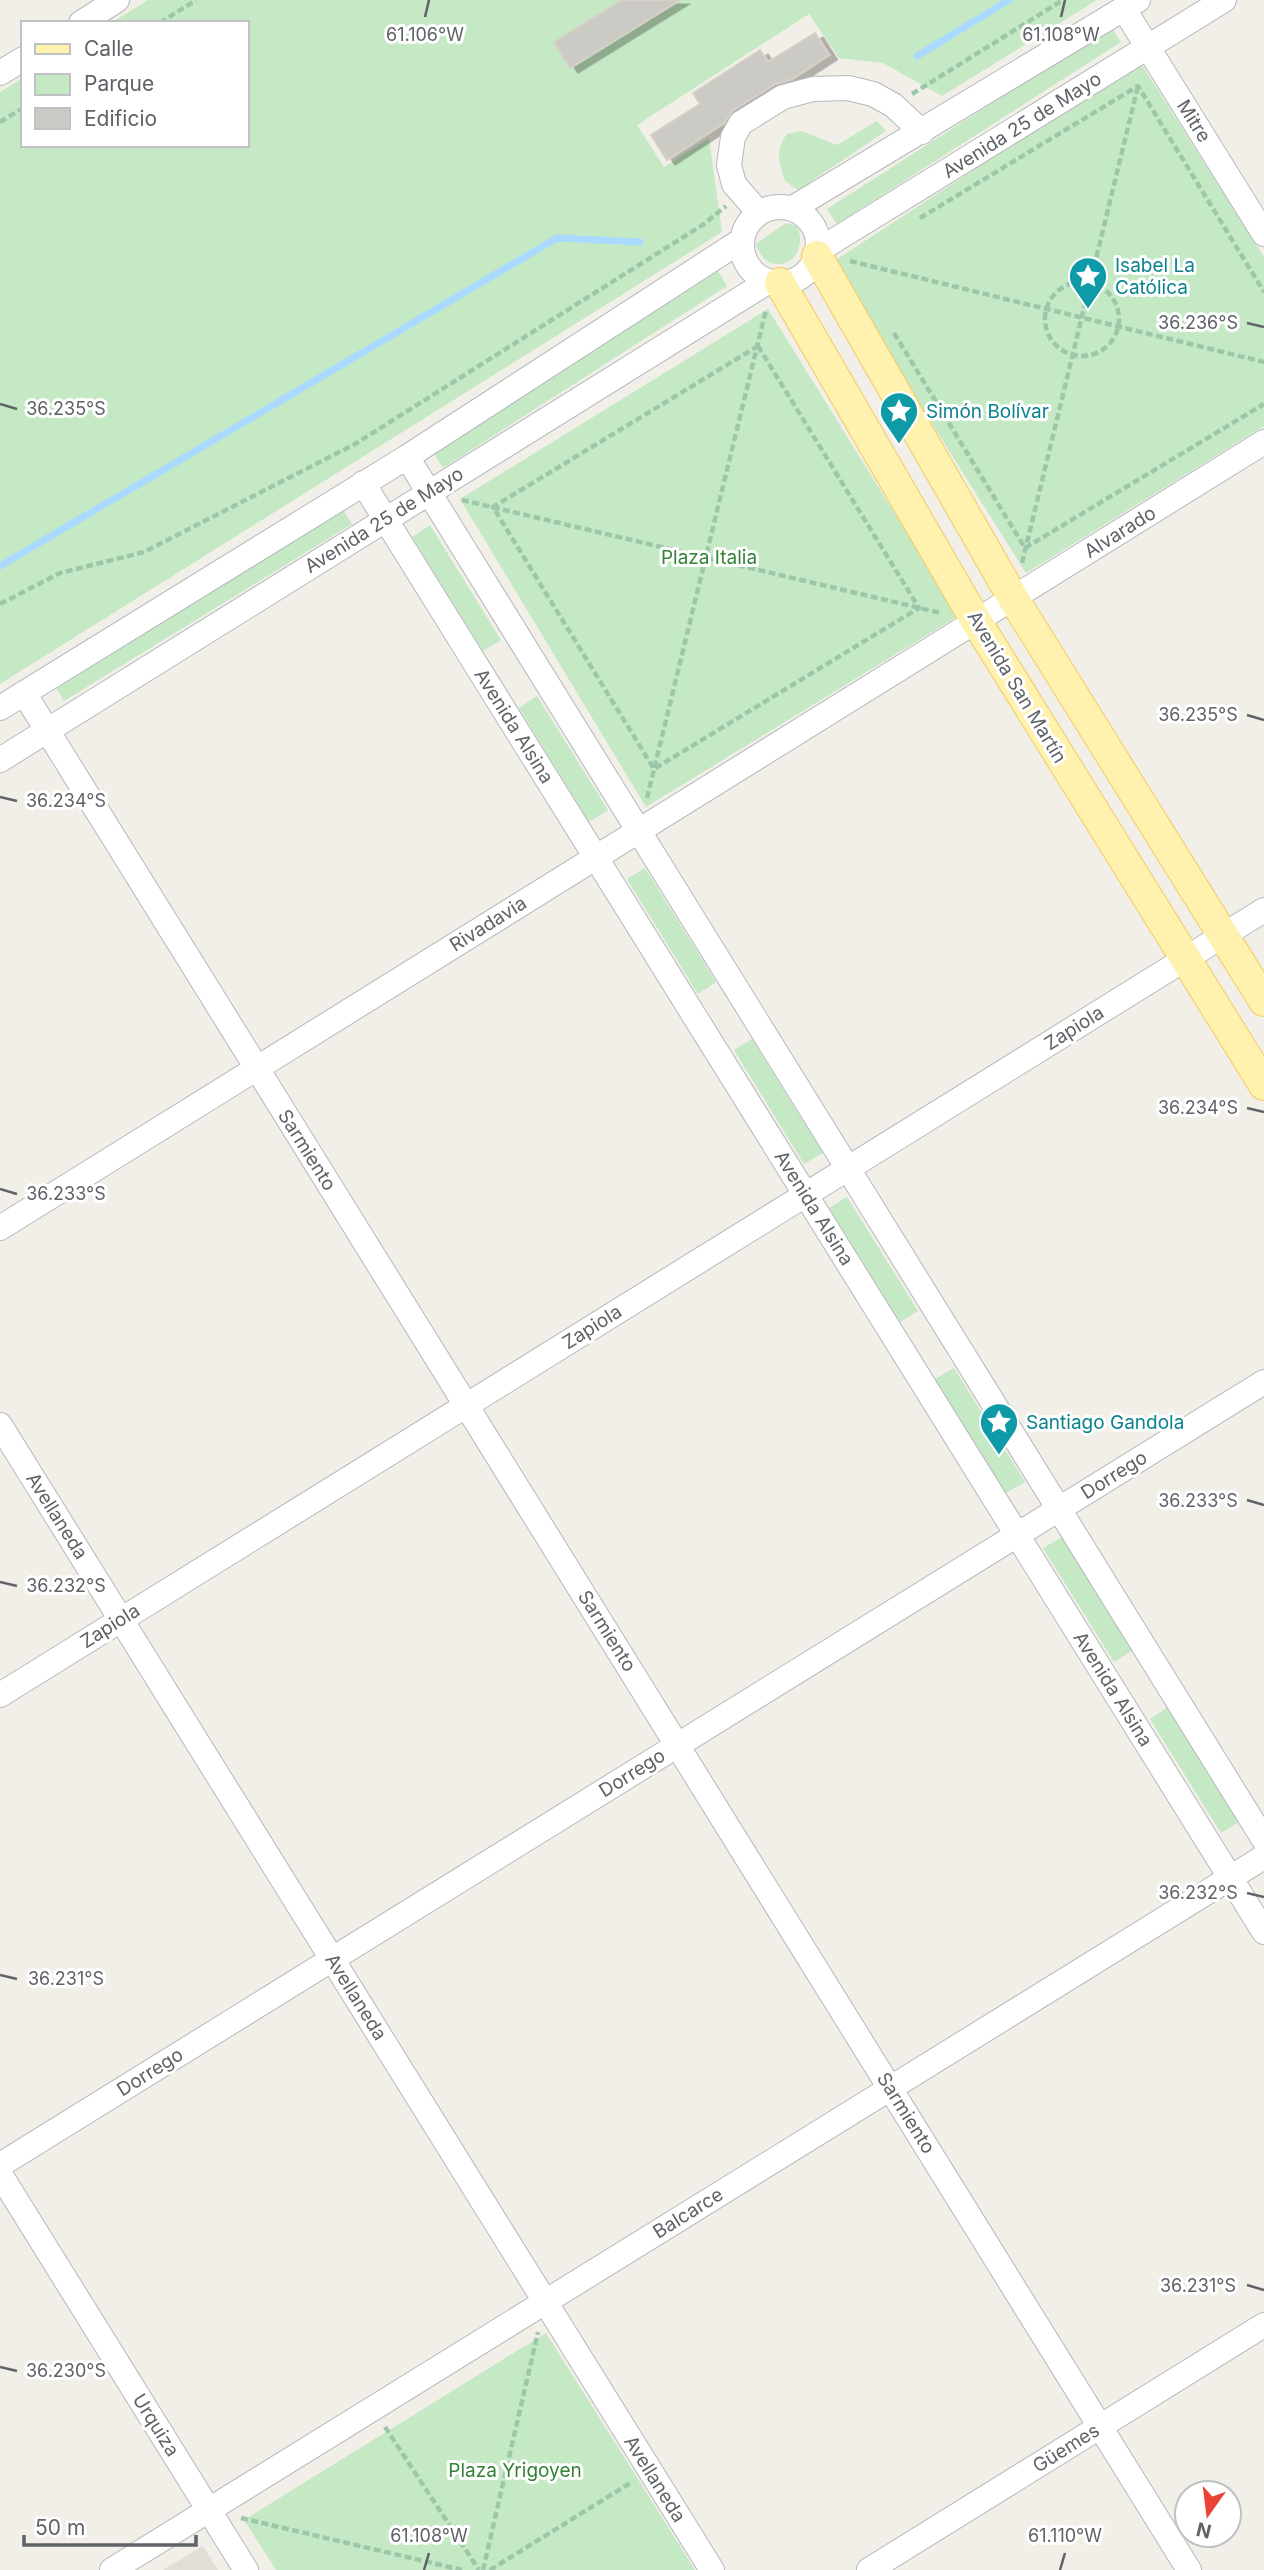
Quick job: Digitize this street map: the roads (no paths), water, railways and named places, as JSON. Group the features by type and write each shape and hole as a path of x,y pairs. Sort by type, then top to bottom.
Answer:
{"main road":[{"path":"818,253 1013,598 1264,1002"},
{"name":"Avenida San Martín","path":"774,282 976,621 1264,1085"}],"street":[{"path":"84,21 117,0"},
{"name":"Avenida 25 de Mayo","path":"818,253 1224,0"},
{"path":"793,208 1131,4"},
{"name":"Mitre","path":"1131,4 1148,47 1264,234"},
{"path":"0,73 21,60"},
{"path":"759,213 734,184 729,165 733,137 741,123 783,97 813,89 848,88 873,94 893,105 922,132"},
{"path":"781,206 793,208 808,218 817,232 818,253 813,265 799,278 774,282 754,272 744,257 742,240 748,224 759,213 781,206"},
{"path":"0,708 407,457 742,240"},
{"name":"Avenida 25 de Mayo","path":"0,760 428,492 774,282"},
{"name":"Alvarado","path":"976,621 1264,442"},
{"path":"407,457 1264,1840"},
{"name":"Avenida Alsina","path":"363,483 1264,1932"},
{"name":"Rivadavia","path":"0,1227 976,621"},
{"name":"Sarmiento","path":"24,693 1189,2570"},
{"name":"Zapiola","path":"0,1695 1264,910"},
{"name":"Dorrego","path":"0,2165 1264,1382"},
{"name":"Avellaneda","path":"0,1425 712,2570"},
{"name":"Balcarce","path":"112,2570 1264,1857"},
{"name":"Urquiza","path":"0,2174 246,2570"},
{"name":"Güemes","path":"869,2570 1264,2325"}],"waterway":[{"path":"917,56 1009,0"},
{"path":"0,566 557,238 640,242"}],"place":[{"name":"Isabel La Católica","path":"1088,310"},
{"name":"Simón Bolívar","path":"899,445"},
{"name":"Santiago Gandola","path":"999,1456"}],"park label":[{"name":"Plaza Italia","path":"709,557"},
{"name":"Plaza Yrigoyen","path":"515,2470"}]}
